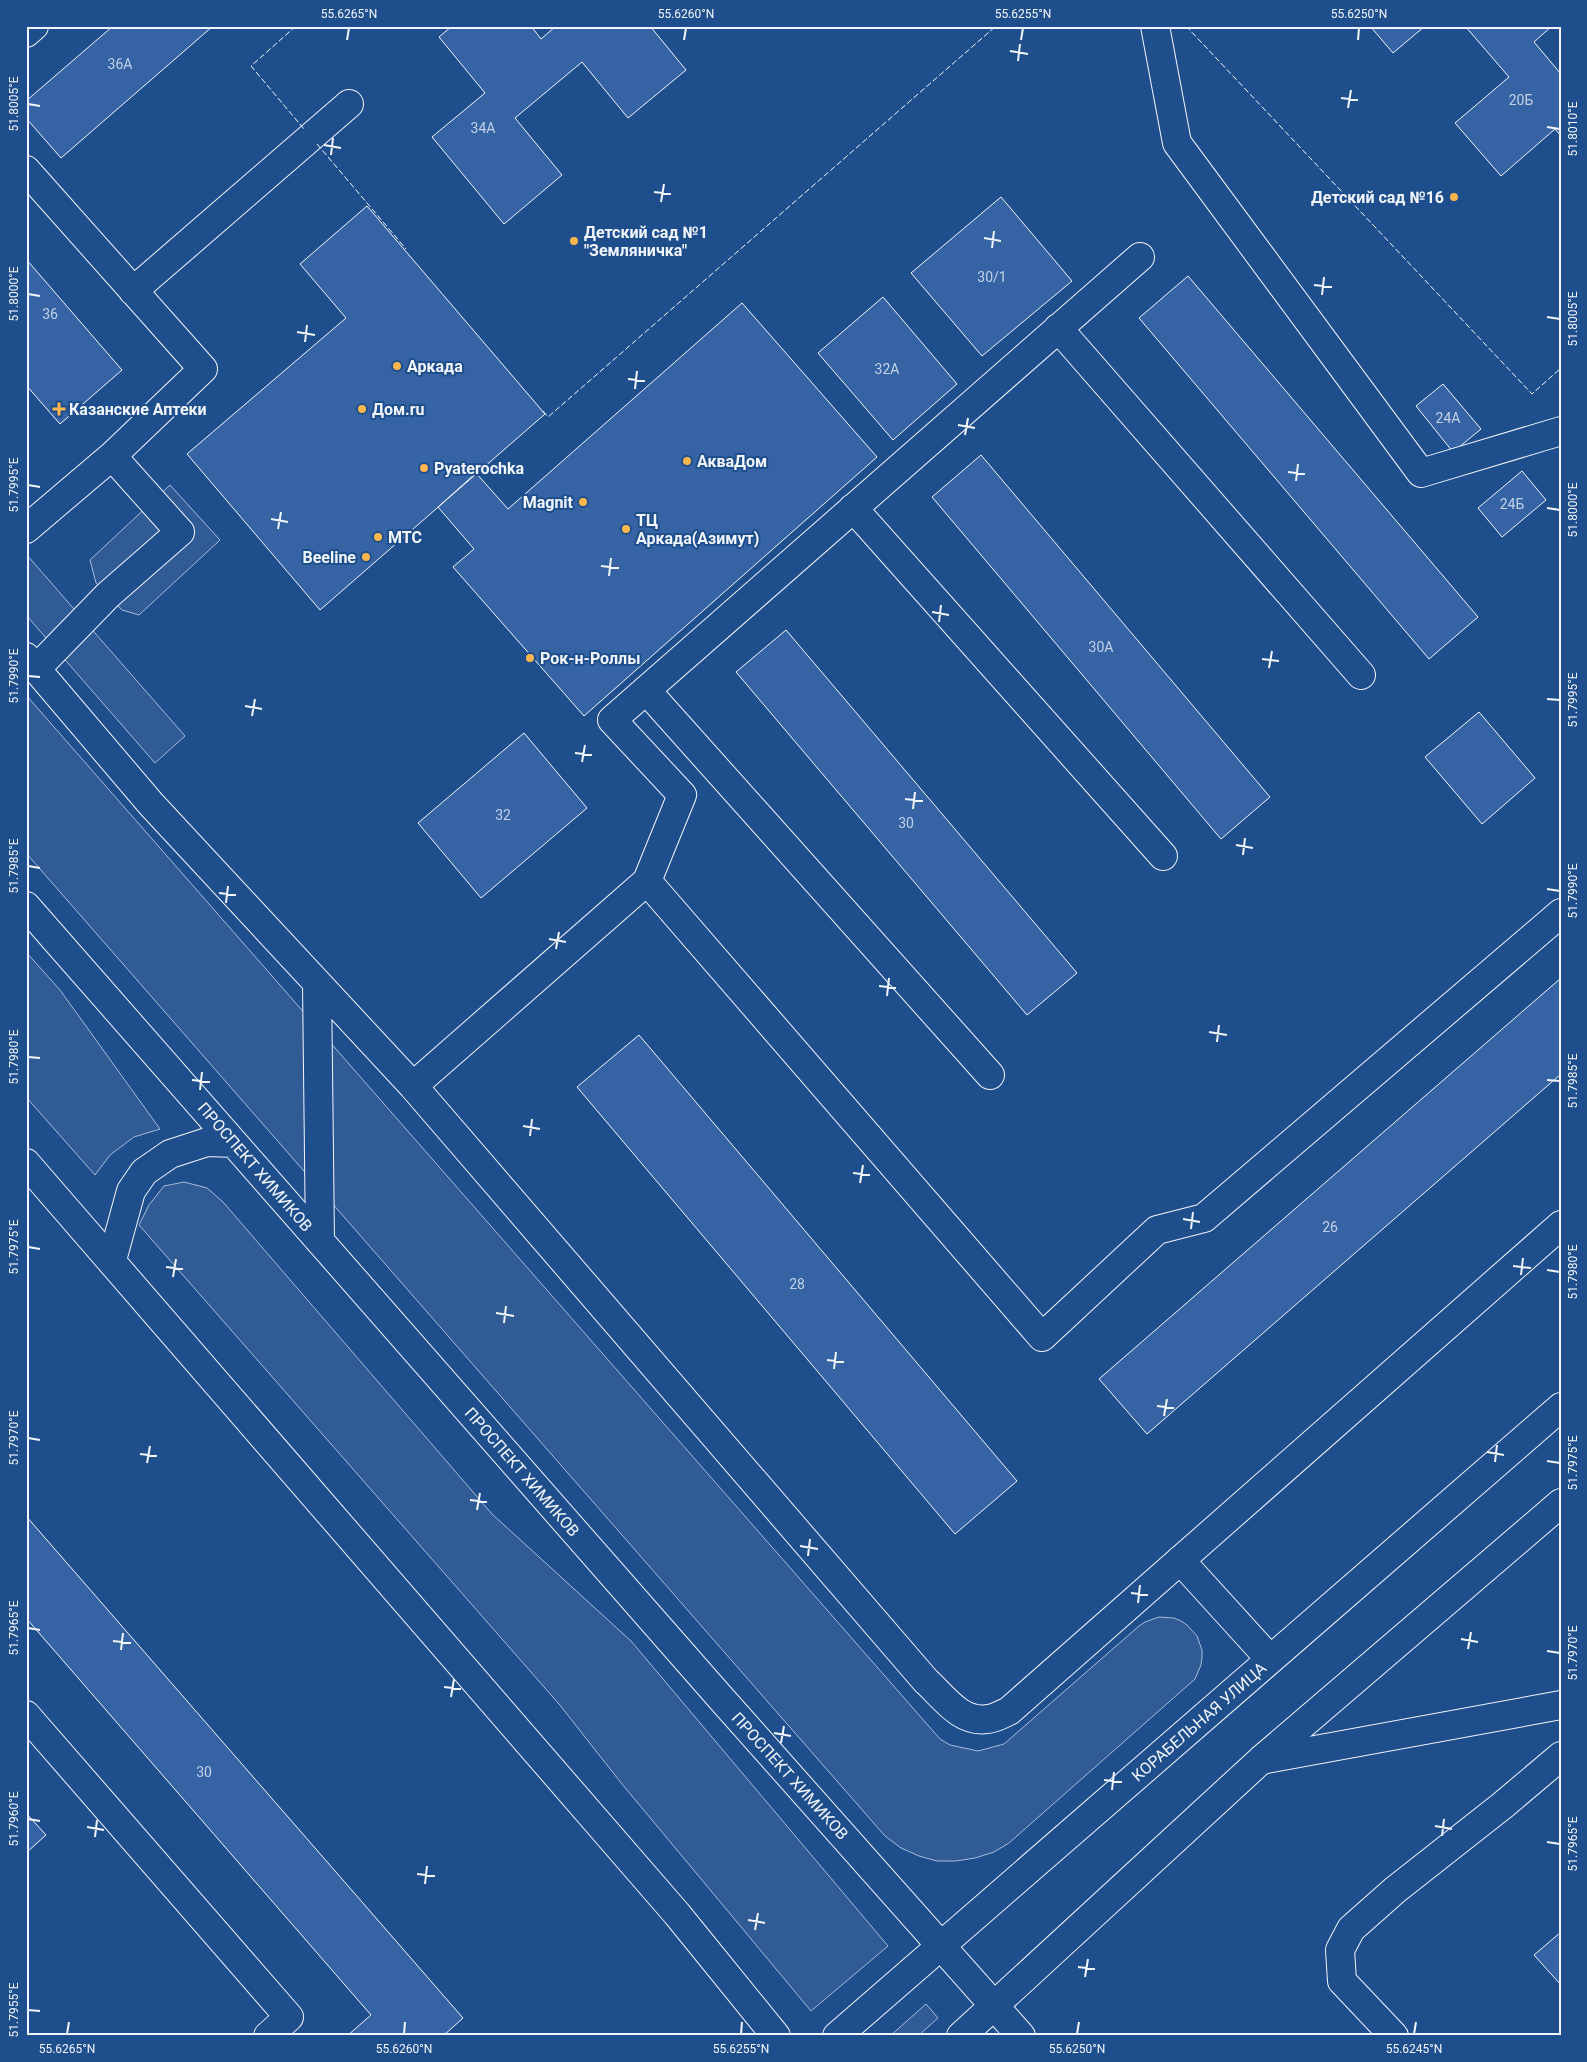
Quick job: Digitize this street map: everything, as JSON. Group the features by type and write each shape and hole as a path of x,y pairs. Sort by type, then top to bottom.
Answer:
{"main road":[{"path":"26,33 34,26"},
{"path":"1154,26 1177,143 1421,473 1561,431"},
{"path":"133,291 349,104"},
{"path":"26,170 203,369 112,456 26,529"},
{"path":"413,1086 647,881 682,795 612,720 1140,257"},
{"path":"1058,328 1361,675"},
{"path":"112,456 180,532 31,663 151,804 413,1086 926,1681 947,1703 965,1716 986,1720 1009,1712 1561,1225"},
{"path":"853,508 1163,856"},
{"path":"646,690 990,1075"},
{"path":"647,881 1042,1337 1157,1230 1204,1218 1561,913"},
{"name":"ПРОСПЕКТ ХИМИКОВ","path":"26,906 712,1688 1021,2036"},
{"path":"317,983 320,1241"},
{"path":"112,1260 131,1190 144,1172 170,1154 207,1142 234,1143"},
{"path":"26,1163 677,1914 776,2036"},
{"name":"КОРАБЕЛЬНАЯ УЛИЦА","path":"837,2036 1561,1407"},
{"path":"961,2036 1261,1760 1561,1503"},
{"path":"1180,1560 1270,1659"},
{"path":"1261,1760 1561,1705"},
{"path":"26,1715 289,2017 268,2036"},
{"path":"1394,2036 1342,1981 1340,1950 1351,1930 1395,1890 1503,1805 1561,1756"}],"shaded area":[{"path":"170,485 220,540 139,615 122,610 96,583 90,560"},
{"path":"26,554 185,736 155,763 26,615"},
{"path":"26,695 940,1739 950,1745 978,1751 1004,1744 1139,1626 1159,1617 1174,1618 1181,1621 1197,1636 1202,1650 1202,1657 1195,1679 1009,1843 994,1852 956,1861 937,1861 901,1848 885,1836 26,853"},
{"path":"26,952 60,990 160,1129 134,1137 110,1155 95,1175 26,1097"},
{"path":"184,1182 207,1188 223,1202 492,1514 631,1641 888,1946 811,2011 622,1784 559,1704 139,1225 149,1205 164,1186"},
{"path":"926,2004 938,2018 918,2036 890,2036"}],"building":[{"path":"113,26 213,26 61,158 26,118 26,101"},
{"path":"452,26 531,26 541,39 556,26 650,26 686,70 628,118 582,62 515,118 562,175 504,224 432,137 485,93 439,37"},
{"path":"1370,26 1425,26 1393,53"},
{"path":"1465,26 1552,26 1534,42 1561,74 1561,136 1555,129 1501,176 1455,123 1509,77"},
{"path":"1001,197 1072,281 982,356 911,273"},
{"name":"Аркада","path":"367,206 545,414 320,610 187,454 346,318 300,264"},
{"path":"26,259 122,370 60,424 26,385"},
{"path":"1188,276 1478,617 1429,659 1139,318"},
{"path":"883,297 957,384 893,440 818,353"},
{"name":"ТЦ Аркада(Азимут)","path":"742,303 877,457 584,716 453,567 474,549 438,507 476,473 508,509"},
{"path":"1443,384 1481,429 1453,452 1416,406"},
{"path":"981,455 1270,797 1221,839 932,497"},
{"path":"1522,471 1546,500 1502,537 1478,508"},
{"path":"786,630 1077,973 1027,1015 736,672"},
{"path":"1479,712 1535,778 1482,824 1425,757"},
{"path":"524,733 587,808 481,898 418,823"},
{"path":"1561,978 1561,1074 1147,1434 1099,1379"},
{"path":"639,1035 1017,1481 955,1534 577,1087"},
{"path":"26,1516 463,2018 443,2036 347,2036 371,2015 26,1618"},
{"path":"26,1813 46,1835 26,1853"},
{"path":"1561,1932 1561,1985 1534,1955"}],"fence":[{"path":"296,26 251,66 304,129"},
{"path":"543,411 548,417 996,26"},
{"path":"1186,26 1532,394 1561,368"},
{"path":"317,144 406,249"}],"place":[{"name":"Детский сад №16","path":"1454,197"},
{"name":"Детский сад №1 \"Земляничка\"","path":"574,241"},
{"name":"Аркада","path":"397,366"},
{"name":"Казанские Аптеки","path":"59,409"},
{"name":"Дом.ru","path":"362,409"},
{"name":"АкваДом","path":"687,461"},
{"name":"Pyaterochka","path":"424,468"},
{"name":"Magnit","path":"583,502"},
{"name":"ТЦ Аркада(Азимут)","path":"626,529"},
{"name":"МТС","path":"378,537"},
{"name":"Beeline","path":"366,557"},
{"name":"Рок-н-Роллы","path":"530,658"}]}
